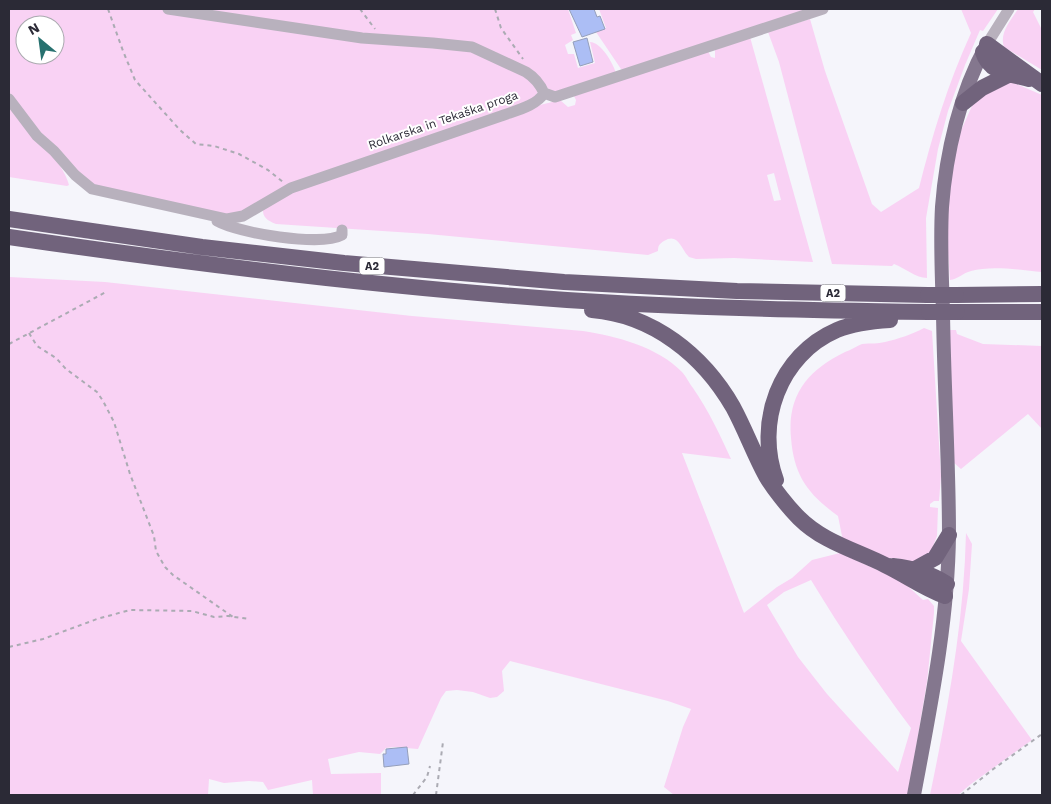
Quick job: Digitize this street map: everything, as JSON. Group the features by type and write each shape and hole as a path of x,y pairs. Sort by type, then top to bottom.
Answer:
{"highway":[{"path":"985,48 986,61 990,65 1010,74 1039,82"},
{"path":"985,48 1010,60 1039,82"},
{"path":"963,103 982,88 1010,74"},
{"name":"A2","path":"9,219 192,246 297,258 554,282 737,291 928,295 1037,292"},
{"name":"A2","path":"9,237 204,264 341,280 566,300 733,308 1042,312"},
{"path":"566,300 586,309 626,317 650,327 679,344 702,364 719,385 733,408 767,477 799,518 843,548 885,565 919,586 946,590"},
{"path":"784,499 774,473 768,449 768,429 771,406 787,371 801,354 817,341 838,330 862,323 906,320 929,312"},
{"path":"915,569 934,558 949,535"},
{"path":"885,565 915,569 934,576 946,590"}],"main road":[{"path":"914,795 936,673 946,590 949,535 942,207 946,173 963,103 985,48"}],"street":[{"path":"168,9 362,38 472,47 526,72 534,77 544,93 555,97 823,9"},
{"path":"985,48 1009,9"},
{"name":"Rolkarska in Tekaška proga","path":"9,98 37,136 75,175 92,189 227,220 243,216 291,188 501,116 535,102 544,93"},
{"path":"249,232 258,208"},
{"path":"209,217 225,226 281,237 320,239 340,236 342,235 342,230"}],"path":[{"path":"108,9 135,80 180,130 196,144 214,146 239,154 268,170 291,188"},
{"path":"360,9 382,40"},
{"path":"495,9 501,28 523,59"},
{"path":"9,344 106,292"},
{"path":"30,333 37,346 56,358 66,370 97,392 103,401 114,422 128,468 154,536 156,551 165,567 173,575 233,617"},
{"path":"9,647 43,639 97,619 130,610 192,612 214,617 249,619"},
{"path":"961,795 1042,734"},
{"path":"436,795 443,742"},
{"path":"413,795 427,776 430,766"}],"shaded area":[{"path":"9,9 568,9 576,33 571,35 573,40 565,45 568,54 574,54 578,68 595,63 590,42 602,49 616,73 556,92 552,92 534,75 513,61 498,54 467,45 314,29 313,33 315,34 469,50 524,72 533,80 538,90 536,98 504,111 505,117 560,100 568,107 575,105 576,100 573,94 708,51 711,57 715,58 715,50 750,37 813,262 734,258 696,259 689,257 679,243 673,239 662,242 659,245 658,251 648,255 428,234 276,224 265,218 263,206 278,199 277,195 245,212 225,216 168,204 90,183 36,129 9,92","holes":["774,173 781,200 774,201 767,175"]},
{"path":"599,9 812,9 626,70 621,69 596,32 606,28"},
{"path":"961,9 998,9 983,31 980,30 948,111 938,149 926,218 927,278 894,264 892,266 832,264 779,62 768,32 810,19 825,71 872,204 881,212 919,188 941,110 971,33"},
{"path":"1018,9 1035,9 1033,12 1042,30 1042,70 1004,47 1004,32"},
{"path":"1007,83 1014,83 1042,95 1042,272 988,268 971,271 950,280 946,225 948,195 959,135 972,106 981,93"},
{"path":"9,106 52,154 69,185 9,177"},
{"path":"9,277 105,282 412,316 583,331 636,344 649,349 672,363 683,374 709,414 731,459 682,453 744,613 777,587 792,578 812,560 840,553 902,581 923,600 928,599 934,606 927,682 908,795 674,795 664,787 683,727 691,709 668,701 510,661 502,671 504,691 497,697 490,698 473,692 457,690 446,691 418,749 394,747 386,748 380,754 359,752 328,759 331,774 381,773 381,795 313,795 312,780 268,790 263,782 224,783 209,779 208,795 9,795","holes":["811,580 847,637 911,728 898,772 827,694 798,657 767,605 784,592"]},
{"path":"924,328 932,331 941,476 939,501 934,501 930,504 930,507 938,508 937,536 931,551 917,563 896,558 885,558 843,541 838,516 818,500 799,474 793,451 791,423 797,397 803,386 820,367 862,344 890,341"},
{"path":"948,330 956,330 957,334 983,344 1042,346 1042,429 1028,414 961,469 953,462"},
{"path":"966,533 972,544 969,589 961,641 1032,740 958,795 930,795 954,664 962,599"}],"building":[{"path":"569,9 594,9 597,17 600,16 605,29 582,37"},
{"path":"587,38 593,62 580,66 573,42"},
{"path":"407,747 409,764 384,767 383,754 386,754 386,749"}]}
